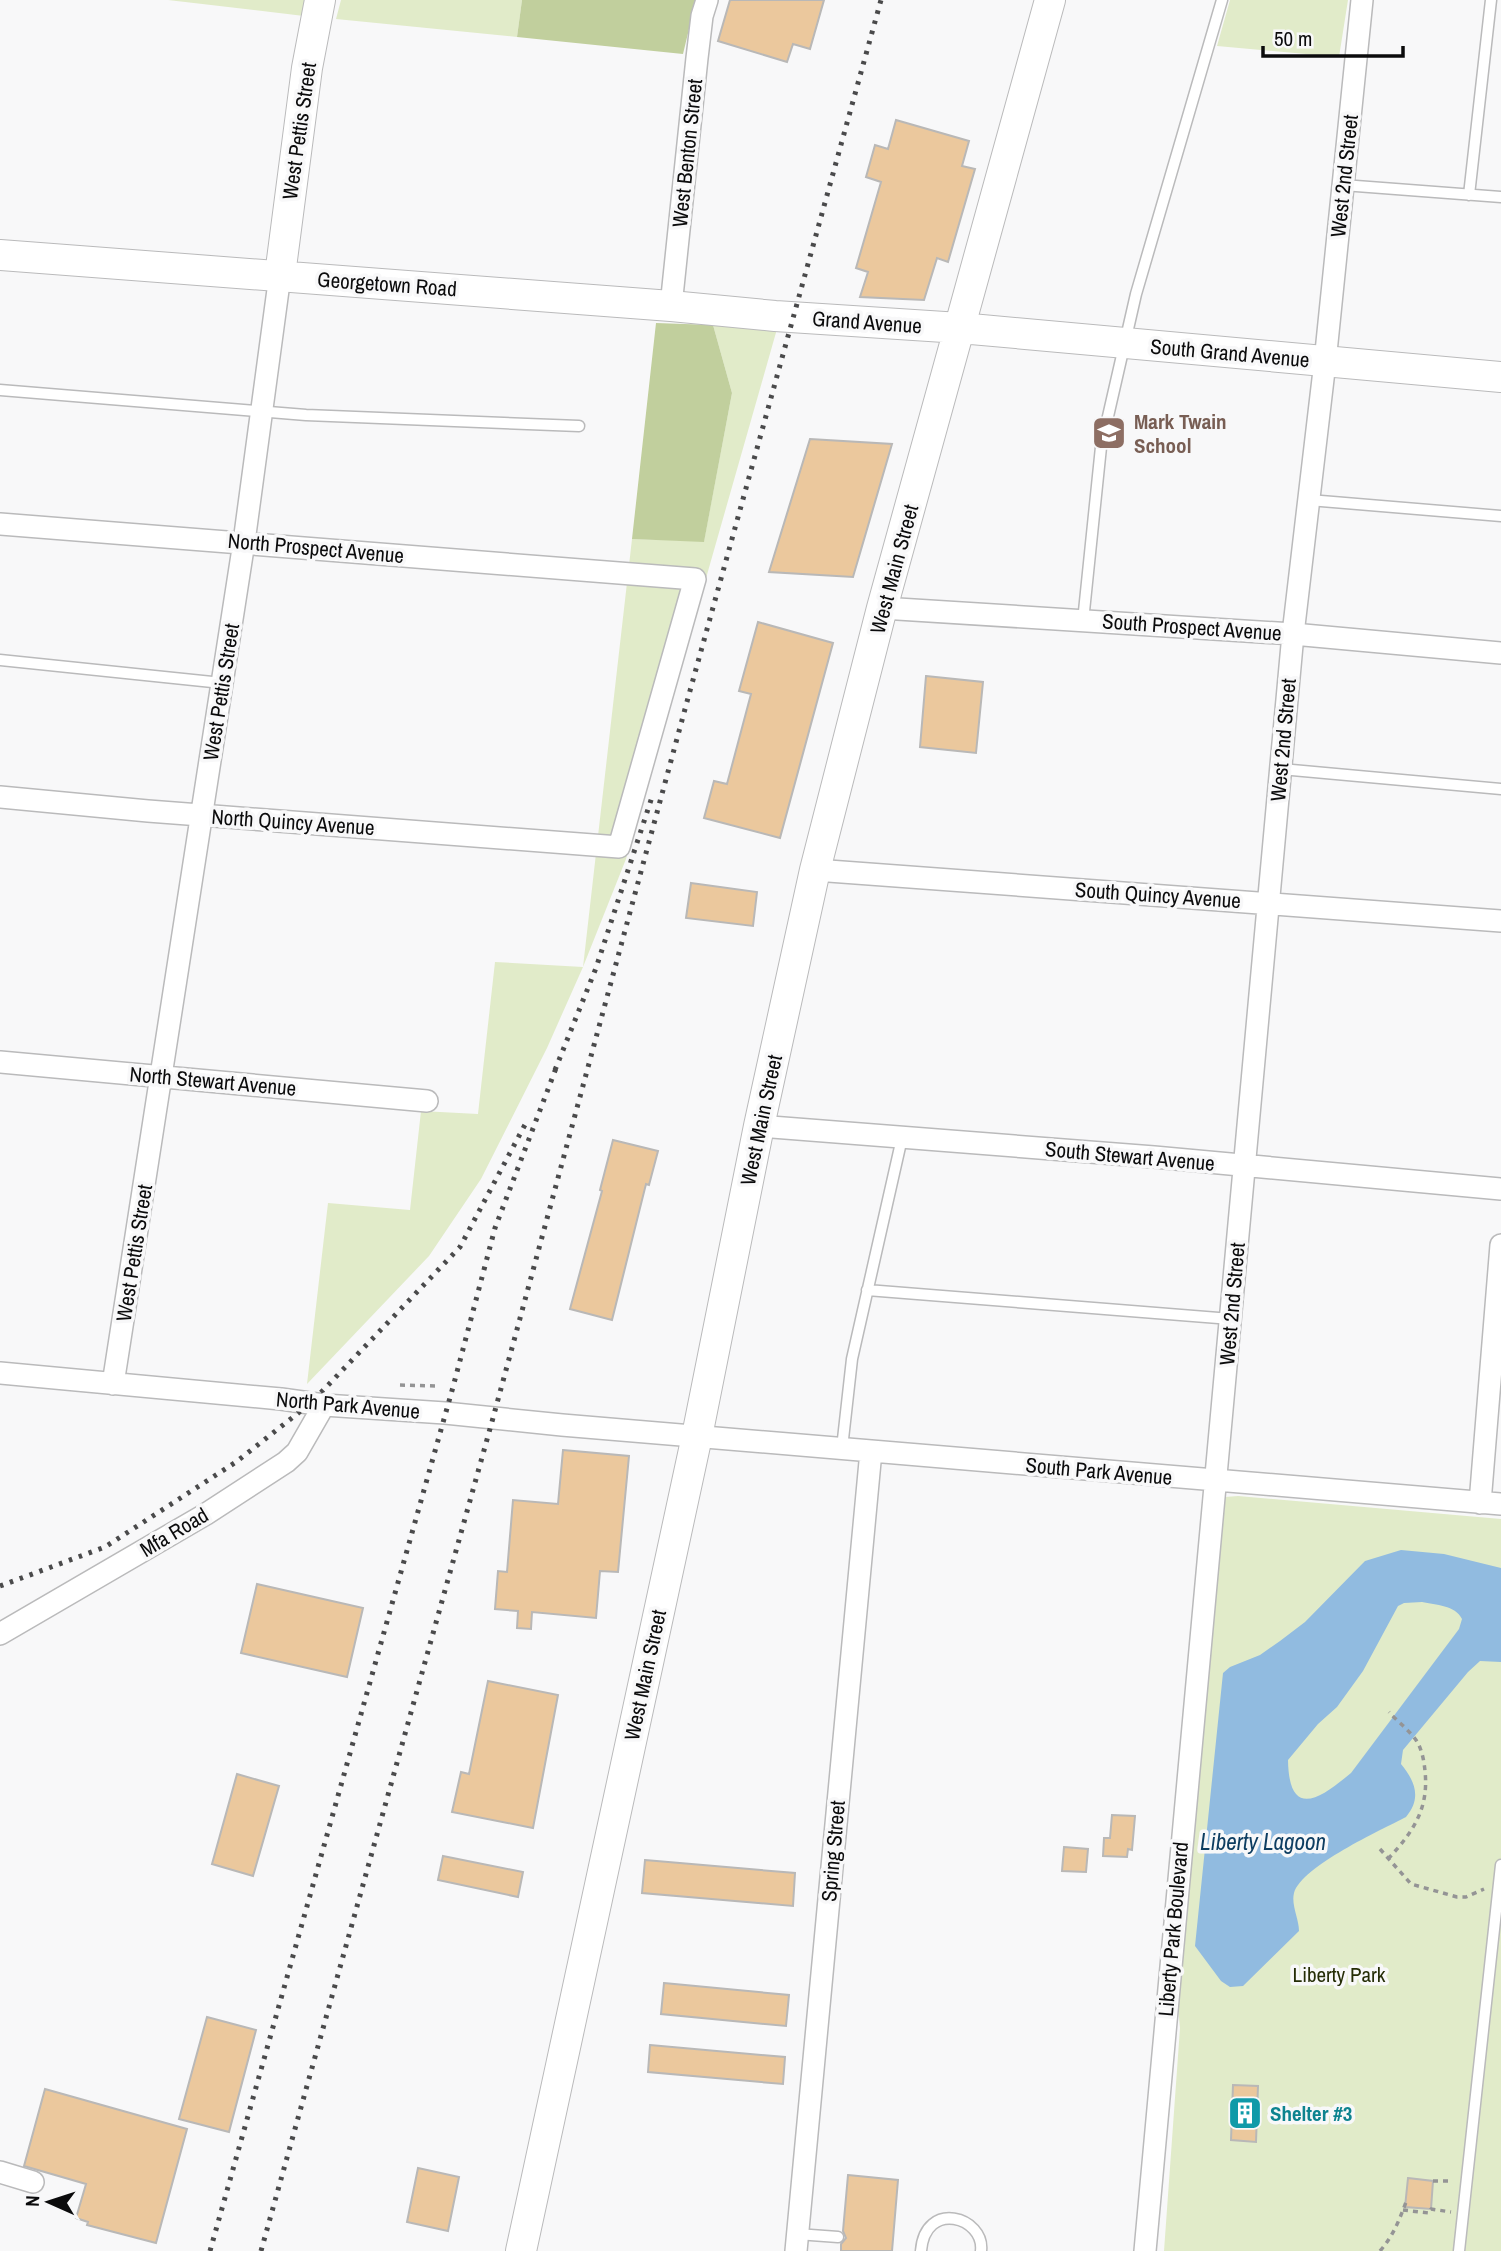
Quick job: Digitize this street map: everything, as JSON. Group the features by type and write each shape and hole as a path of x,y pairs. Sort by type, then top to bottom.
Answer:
{"main road":[{"name":"West Pettis Street","path":"280,275 307,68 320,0"},
{"name":"West Main Street","path":"521,2251 697,1436 759,1126 815,870 883,608 1050,0"},
{"name":"Georgetown Road","path":"0,255 775,316"},
{"name":"Grand Avenue","path":"775,316 960,328"},
{"name":"South Grand Avenue","path":"960,328 1501,377"}],"street":[{"name":"West Benton Street","path":"671,306 697,58 702,16 707,0"},
{"name":"West 2nd Street","path":"1216,1481 1293,634 1325,362 1362,0"},
{"name":"West Pettis Street","path":"113,1384 244,542 280,275"},
{"name":"North Prospect Avenue","path":"0,524 695,579 660,701"},
{"name":"South Prospect Avenue","path":"883,608 1293,634 1501,653"},
{"name":"North Quincy Avenue","path":"0,797 619,847 660,701"},
{"name":"South Quincy Avenue","path":"815,870 1501,921"},
{"name":"North Stewart Avenue","path":"0,1062 427,1101"},
{"name":"South Stewart Avenue","path":"759,1126 1245,1165 1501,1189"},
{"path":"1491,1504 1501,1245"},
{"name":"North Park Avenue","path":"0,1373 324,1405 697,1436"},
{"name":"Mfa Road","path":"0,1634 206,1514 286,1462 297,1452 324,1405"},
{"name":"South Park Avenue","path":"697,1436 1491,1504"},
{"name":"Spring Street","path":"797,2242 871,1451"},
{"name":"Liberty Park Boulevard","path":"1144,2251 1216,1481"},
{"path":"0,2172 33,2182"}],"lane":[{"path":"1083,621 1101,447 1136,294 1222,0"},
{"path":"1469,195 1491,0"},
{"path":"1343,185 1501,197"},
{"path":"0,390 263,411 579,426"},
{"path":"1309,500 1501,516"},
{"path":"0,660 222,683"},
{"path":"1281,769 1501,789"},
{"path":"842,1448 852,1359 902,1138"},
{"path":"867,1290 1231,1319"},
{"path":"1459,2251 1501,1865"},
{"path":"921,2251 921,2242 927,2228 935,2221 945,2218 968,2224 977,2232 982,2243 981,2251"},
{"path":"797,2242 838,2237"}],"path":[{"path":"400,1385 436,1386"},
{"path":"1388,1859 1414,1828 1427,1789 1424,1761 1417,1741 1389,1712"},
{"path":"1380,1849 1411,1884 1457,1897 1466,1897 1499,1884"},
{"path":"1433,2181 1467,2182"},
{"path":"1380,2251 1394,2233 1406,2202"},
{"path":"1403,2210 1430,2213 1431,2209"}],"green space":[{"path":"168,0 309,0 304,16"},
{"path":"341,0 522,0 517,37 336,19"},
{"path":"522,0 696,0 683,54 517,37"},
{"path":"1230,0 1348,0 1339,57 1217,46"},
{"path":"656,323 713,325 732,393 704,542 632,539"},
{"path":"713,325 777,329 626,859 583,967 632,539 704,541 732,393"},
{"path":"495,962 583,967 547,1048 481,1179 429,1256 307,1384 328,1203 410,1210 421,1111 478,1114"},
{"name":"Liberty Park","path":"1225,1497 1501,1519 1501,2251 1164,2251 1180,2028 1175,1976 1219,1508"}],"water":[{"name":"Liberty Lagoon","path":"1401,1550 1444,1554 1501,1568 1501,1662 1480,1661 1403,1750 1401,1764 1415,1790 1414,1803 1406,1817 1344,1850 1311,1872 1294,1893 1299,1931 1243,1986 1230,1987 1221,1981 1195,1946 1223,1673 1230,1667 1260,1655 1305,1622 1365,1561","holes":["1422,1602 1445,1606 1455,1611 1462,1619 1459,1629 1351,1773 1318,1796 1300,1798 1290,1779 1288,1760 1318,1724 1337,1707 1363,1671 1398,1606"]}],"building":[{"path":"730,0 824,0 810,49 793,44 787,62 718,41"},
{"path":"896,120 969,141 962,166 975,169 948,262 937,258 924,300 860,297 868,272 856,268 881,182 866,177 875,145 888,149"},
{"path":"810,439 892,444 853,577 769,572"},
{"path":"758,622 833,643 780,838 704,818 714,781 727,784 751,694 739,691"},
{"path":"926,676 983,682 976,753 920,747"},
{"path":"691,883 757,892 753,926 686,918"},
{"path":"613,1140 658,1151 649,1185 646,1184 612,1320 570,1309"},
{"path":"563,1450 629,1456 618,1572 600,1571 596,1618 532,1612 531,1629 517,1628 518,1611 495,1609 498,1571 507,1572 513,1500 558,1504"},
{"path":"257,1584 363,1608 347,1677 241,1653"},
{"path":"488,1681 558,1695 533,1828 452,1812 461,1772 469,1774"},
{"path":"237,1774 279,1786 253,1876 212,1864"},
{"path":"1112,1815 1135,1816 1132,1850 1128,1849 1127,1857 1103,1856 1104,1838 1110,1838"},
{"path":"1064,1847 1088,1849 1086,1872 1062,1871"},
{"path":"443,1856 523,1872 518,1897 438,1880"},
{"path":"645,1860 795,1873 793,1906 642,1893"},
{"path":"664,1983 789,1995 786,2026 661,2014"},
{"path":"207,2017 256,2030 229,2132 179,2119"},
{"path":"650,2045 785,2057 783,2084 648,2072"},
{"name":"Shelter #3","path":"1233,2085 1258,2086 1256,2142 1231,2140"},
{"path":"45,2089 187,2129 156,2243 87,2225 88,2222 76,2218 86,2184 24,2166"},
{"path":"418,2168 459,2177 448,2231 407,2222"},
{"path":"848,2175 898,2180 892,2251 841,2251 841,2244 846,2238 843,2231"},
{"path":"1408,2178 1433,2181 1431,2209 1405,2207"}],"railway":[{"path":"261,2251 493,1418 881,0"},
{"path":"555,1070 596,968 652,797"},
{"path":"210,2251 453,1387 495,1228 558,1063"},
{"path":"0,1586 105,1547 236,1462 311,1403 460,1247 528,1119"}],"place":[{"name":"Mark Twain School","path":"1109,433"},
{"name":"Shelter #3","path":"1245,2113"}]}
